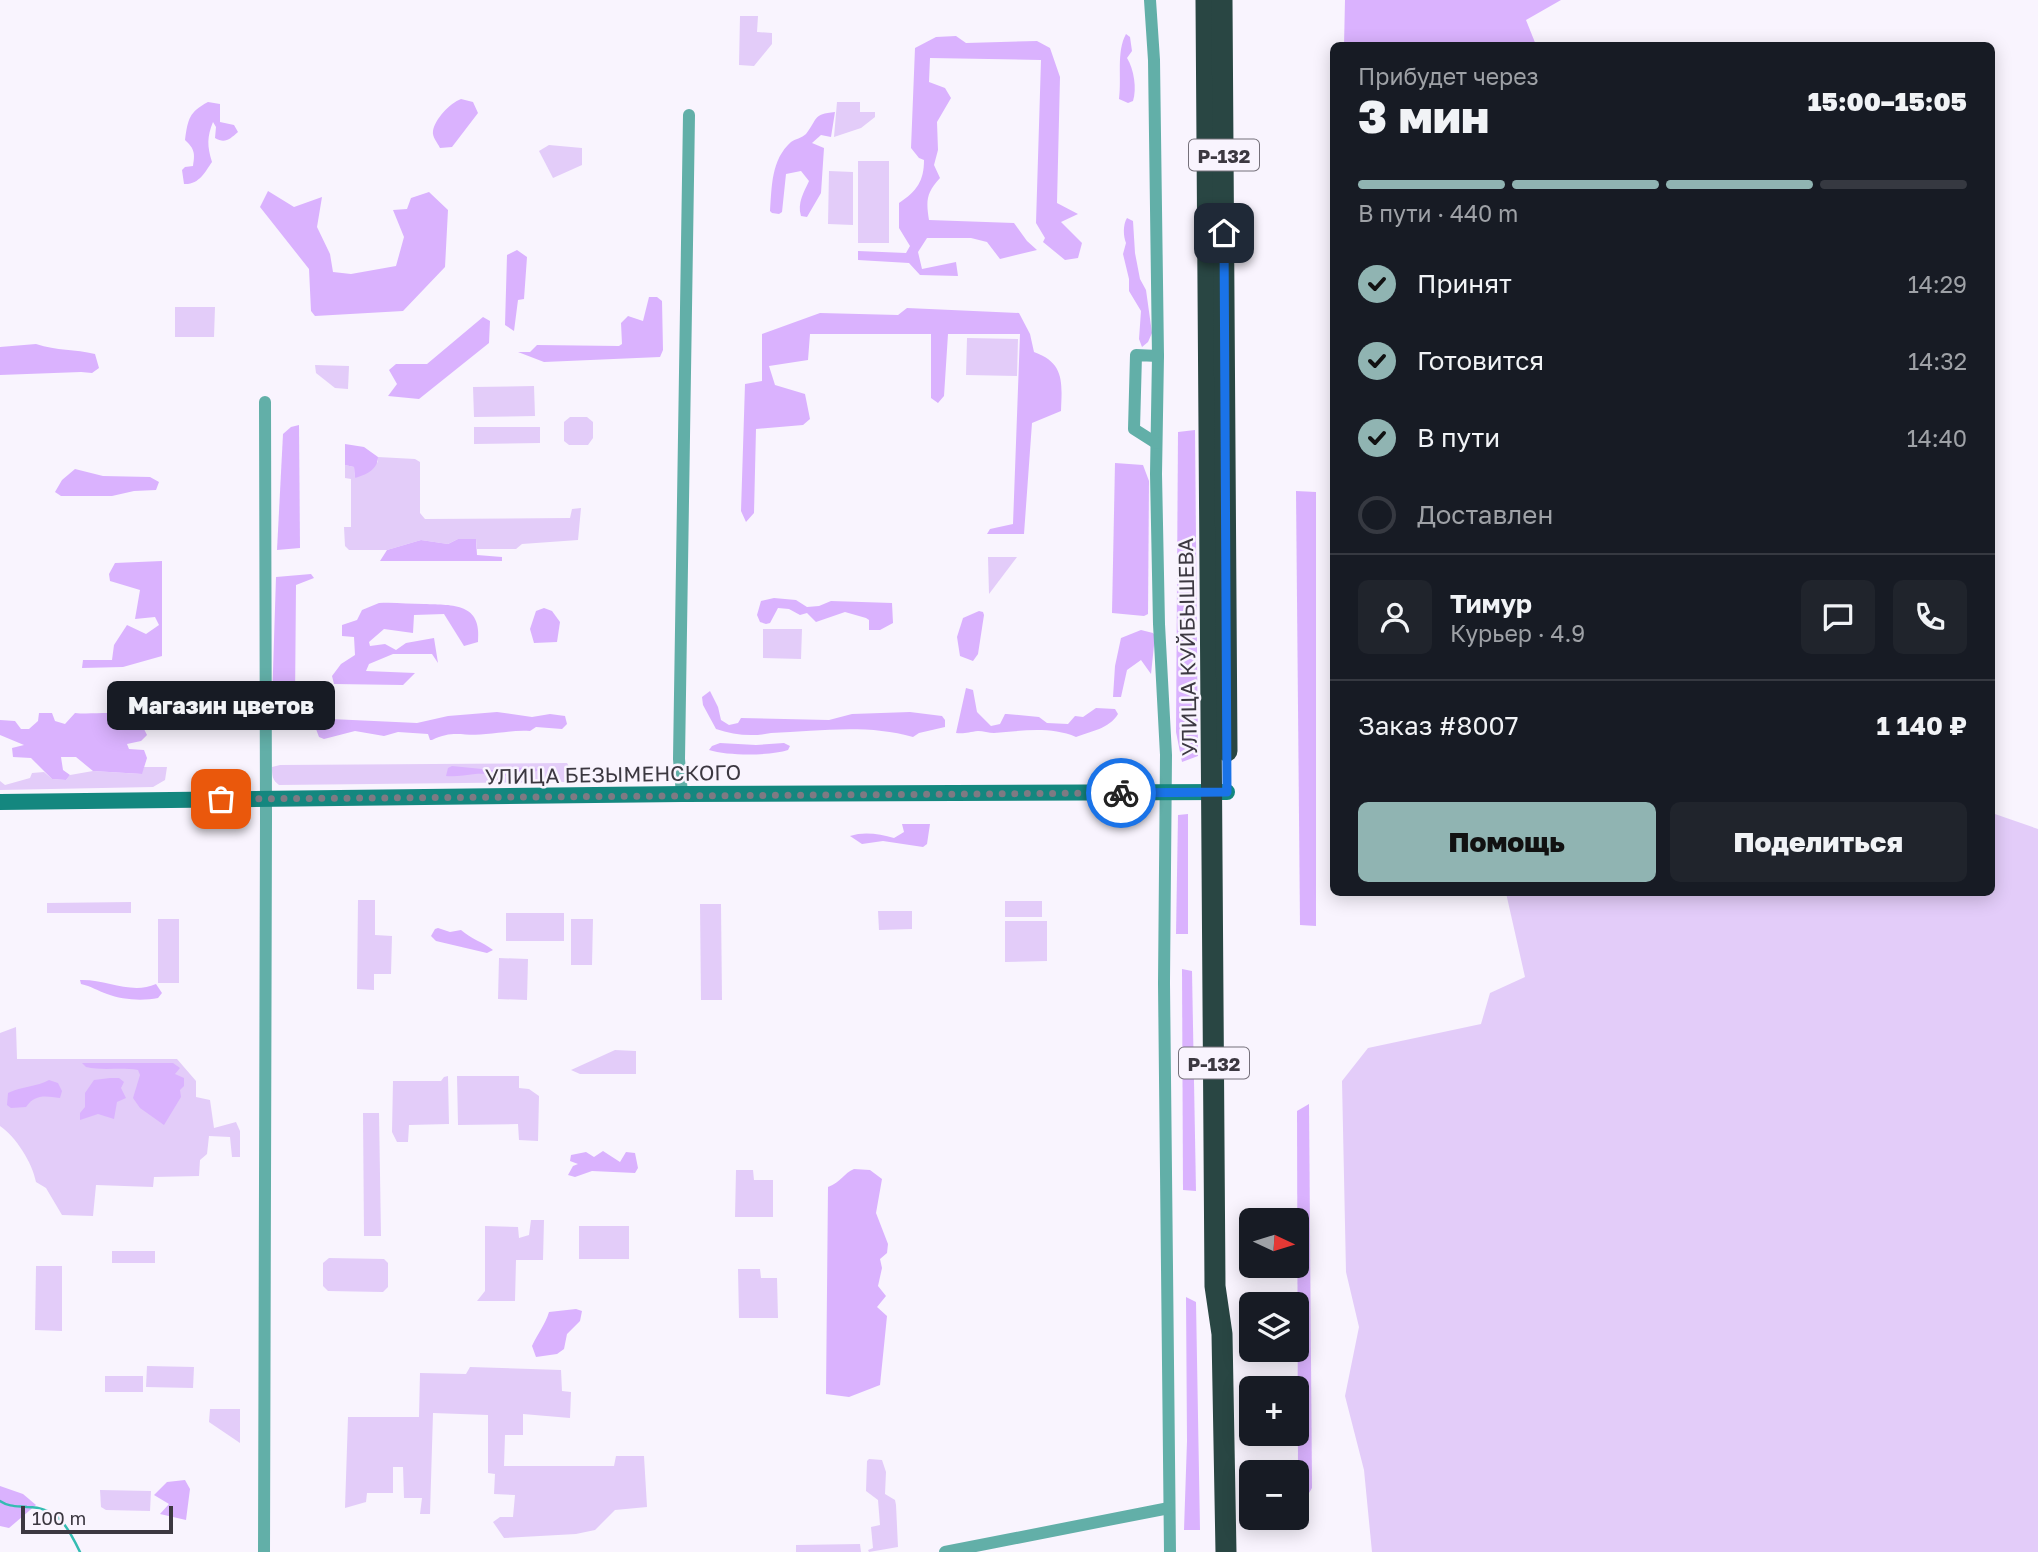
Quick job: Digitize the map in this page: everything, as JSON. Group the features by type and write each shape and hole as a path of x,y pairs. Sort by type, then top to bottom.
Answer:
{"highway":[{"name":"УЛИЦА КУЙБЫШЕВА","path":"1206,0 1229,1284 1222,1334 1226,1552"},
{"name":"УЛИЦА КУЙБЫШЕВА","path":"1220,792 1222,0"}],"main road":[{"name":"УЛИЦА БЕЗЫМЕНСКОГО","path":"0,802 682,794 1220,792"}],"street":[{"path":"1150,0 1154,74 1159,624 1166,755 1164,983 1170,1552"},
{"path":"682,794 679,759 689,116"},
{"path":"1156,443 1135,429 1136,355 1158,356"},
{"path":"264,1552 265,402"},
{"path":"946,1552 1169,1508"}],"shaded area":[{"path":"1345,0 1561,0 1526,20 1535,42 1344,42"},
{"path":"740,16 758,16 757,32 772,33 772,44 754,66 739,65"},
{"path":"1126,34 1130,37 1132,51 1127,58 1135,85 1133,101 1128,103 1119,99 1120,57"},
{"path":"956,36 966,43 1037,41 1050,48 1060,77 1057,203 1078,214 1061,222 1082,243 1078,258 1065,260 1043,242 1045,238 1036,223 1041,60 930,58 929,82 945,88 951,98 937,122 938,150 934,165 940,178 928,197 929,220 1014,223 1037,250 1000,259 987,242 971,238 927,238 918,252 922,269 956,262 958,276 920,275 909,263 858,260 858,251 906,253 910,246 899,228 899,203 918,185 924,167 924,160 911,148 915,48 936,37"},
{"path":"461,99 473,102 478,113 452,147 440,148 433,135 434,126 452,104"},
{"path":"208,102 220,104 220,122 234,125 238,132 227,140 219,140 215,138 216,127 213,122 208,142 212,162 198,180 184,184 182,170 193,166 194,158 194,152 185,140 189,121 197,109"},
{"path":"837,102 860,102 860,112 875,112 875,117 861,128 834,137"},
{"path":"835,112 831,137 821,135 812,143 824,148 821,193 807,217 801,216 800,207 809,181 801,171 786,174 782,212 772,213 772,183 776,165 784,149 791,142 803,137 816,118"},
{"path":"549,145 582,148 582,165 553,178 539,151"},
{"path":"858,161 889,161 889,243 858,243"},
{"path":"829,171 853,172 853,225 828,224"},
{"path":"268,191 294,207 322,197 317,227 330,254 333,272 351,274 396,266 404,237 393,210 407,209 411,198 429,192 448,210 445,267 403,311 315,316 311,311 309,269 260,207"},
{"path":"1127,218 1133,221 1135,253 1140,279 1146,290 1152,333 1142,347 1139,339 1141,311 1129,291 1123,254"},
{"path":"517,250 527,257 524,299 518,300 514,331 505,325 507,255"},
{"path":"649,297 657,297 662,301 663,350 660,357 544,362 518,352 530,352 537,345 619,346 622,344 621,323 628,316 643,321"},
{"path":"175,307 215,307 214,337 175,337"},
{"path":"907,308 1019,313 1030,334 1034,352 1051,362 1060,375 1061,411 1032,423 1024,534 987,534 990,529 1013,524 1020,334 948,334 944,396 938,403 931,398 931,334 810,334 808,360 769,366 775,385 805,394 810,419 803,425 756,429 754,513 746,522 741,511 745,384 762,381 762,334 820,313 898,315"},
{"path":"483,317 490,321 489,343 419,399 388,396 397,384 389,370 396,364 427,364"},
{"path":"967,338 1018,339 1017,376 966,375"},
{"path":"36,344 95,354 99,368 92,373 0,375 0,347"},
{"path":"315,365 349,366 348,389 335,388 316,373"},
{"path":"534,386 535,416 474,417 473,387"},
{"path":"570,417 587,417 593,422 593,438 588,445 569,445 564,441 564,422"},
{"path":"299,425 300,548 277,550 283,434 291,427"},
{"path":"474,427 540,427 540,443 474,444"},
{"path":"1195,430 1198,756 1182,762 1176,732 1178,432"},
{"path":"345,444 364,447 378,457 373,469 355,478 354,467 345,465"},
{"path":"378,457 415,459 420,462 420,513 425,519 570,518 572,509 581,508 578,540 522,544 516,549 477,549 476,539 458,539 448,544 421,540 387,550 349,550 345,546 344,527 351,527 351,479 345,478 345,465 354,467 355,478 378,462"},
{"path":"1115,463 1143,465 1149,481 1148,614 1144,616 1112,613"},
{"path":"75,469 103,476 150,477 159,482 156,490 112,496 61,496 55,492 62,480"},
{"path":"1296,491 1316,492 1316,926 1300,925"},
{"path":"458,539 476,539 477,555 502,557 502,561 380,561 387,550 421,540 448,544"},
{"path":"988,557 1017,557 989,594"},
{"path":"162,561 162,656 123,667 82,668 83,660 112,660 114,645 127,625 146,634 159,625 155,617 135,619 140,590 110,581 109,574 115,563"},
{"path":"311,574 314,578 296,585 295,701 285,706 272,702 276,577"},
{"path":"774,598 796,600 807,607 831,601 892,603 893,623 880,630 869,630 869,620 845,612 816,622 807,613 800,615 789,609 778,608 770,623 760,622 757,615 761,601"},
{"path":"379,603 446,605 464,609 471,613 475,620 478,642 464,646 444,614 414,615 413,633 384,629 369,642 370,646 385,644 396,650 406,643 434,638 438,663 432,654 393,654 369,664 366,671 415,673 403,685 334,684 332,676 341,664 355,655 354,637 342,636 342,625 357,620 362,610"},
{"path":"544,608 552,611 560,622 557,642 534,643 530,629 536,611"},
{"path":"979,611 984,615 978,654 973,661 960,656 957,637 963,618"},
{"path":"763,629 802,629 801,659 763,658"},
{"path":"1141,630 1155,636 1151,674 1141,660 1127,670 1121,697 1113,697 1115,666 1121,638"},
{"path":"966,688 973,690 977,712 991,726 1000,724 1005,714 1039,717 1047,723 1068,724 1075,716 1083,717 1096,708 1115,709 1118,714 1105,726 1076,737 1046,730 956,733"},
{"path":"710,691 721,720 729,725 738,723 741,718 829,720 852,714 910,712 942,716 945,727 913,737 861,729 736,734 716,729 703,705 702,697"},
{"path":"497,712 532,717 550,714 565,716 567,724 562,729 536,727 530,731 447,735 432,740 428,734 398,732 384,736 355,731 324,739 319,737 316,729 318,723 331,719 417,723 448,716"},
{"path":"39,713 52,713 55,721 65,724 75,713 114,713 134,717 132,725 143,727 147,735 141,741 127,744 129,749 144,750 147,758 142,774 93,771 76,757 61,757 63,770 70,775 66,780 52,779 31,758 13,757 12,748 24,745 0,735 0,720 15,721 21,729 29,729 38,721"},
{"path":"720,743 784,743 790,746 788,750 760,754 709,750"},
{"path":"567,763 570,772 567,782 279,785 272,775 272,767 280,765"},
{"path":"452,766 502,771 532,766 538,770 531,774 515,776 446,776 448,768"},
{"path":"144,767 167,767 165,780 153,787 0,790 0,781 5,785 30,778 32,773 44,772 52,779 66,780 70,775 93,771 141,774"},
{"path":"1188,814 1188,934 1176,934 1178,815"},
{"path":"1995,814 2038,829 2038,1552 1372,1552 1364,1470 1345,1396 1359,1327 1346,1272 1342,1081 1368,1048 1481,1024 1490,993 1525,977 1507,896 1995,896"},
{"path":"902,824 930,824 927,844 923,847 883,841 862,844 850,836 872,834 894,838 904,832"},
{"path":"358,900 375,900 375,935 392,936 391,974 374,974 374,990 357,989"},
{"path":"1005,901 1042,901 1042,917 1005,917"},
{"path":"131,902 131,913 47,913 47,903"},
{"path":"700,904 721,904 722,1000 701,1000"},
{"path":"878,911 912,911 912,929 879,930"},
{"path":"506,913 564,913 564,941 506,941"},
{"path":"158,919 179,919 179,983 158,983"},
{"path":"571,919 593,919 592,965 571,965"},
{"path":"1005,921 1047,921 1047,961 1005,962"},
{"path":"438,928 450,932 461,930 493,950 487,953 436,941 431,936"},
{"path":"499,958 528,959 527,1000 498,999"},
{"path":"1182,969 1192,971 1196,1191 1183,1190"},
{"path":"80,980 137,988 156,984 162,993 158,998 152,999 126,999 81,984"},
{"path":"16,1027 17,1059 177,1059 196,1081 196,1097 210,1100 214,1128 236,1122 240,1131 240,1157 232,1157 230,1137 209,1136 207,1154 200,1160 199,1176 154,1177 153,1187 96,1185 93,1216 62,1215 46,1188 36,1182 22,1151 0,1126 0,1033"},
{"path":"615,1050 636,1051 636,1074 580,1074 571,1070"},
{"path":"82,1063 173,1063 180,1068 175,1074 184,1078 181,1097 164,1125 140,1108 133,1098 140,1075 138,1070 92,1068"},
{"path":"448,1076 449,1124 409,1125 408,1142 397,1142 392,1132 393,1081 441,1081"},
{"path":"457,1076 519,1076 519,1088 529,1089 539,1096 538,1141 519,1140 518,1124 458,1125"},
{"path":"119,1078 124,1082 121,1088 126,1098 117,1102 114,1119 98,1114 80,1120 80,1113 85,1107 85,1093 94,1080"},
{"path":"49,1080 58,1083 62,1091 60,1098 37,1098 26,1107 11,1108 7,1105 8,1093"},
{"path":"1309,1104 1312,1488 1309,1493 1309,1460 1298,1460 1298,1446 1309,1446 1309,1376 1298,1376 1298,1362 1309,1362 1309,1292 1297,1292 1297,1278 1309,1278 1309,1208 1297,1208 1297,1111"},
{"path":"363,1113 379,1113 381,1236 364,1236"},
{"path":"603,1151 620,1162 626,1152 635,1153 638,1168 635,1173 592,1171 575,1177 568,1175 573,1166 578,1164 570,1161 571,1155 586,1152 594,1157"},
{"path":"854,1169 870,1170 882,1179 876,1213 888,1244 887,1253 880,1259 882,1268 878,1286 886,1296 877,1307 887,1316 880,1385 849,1397 826,1394 828,1187"},
{"path":"736,1170 753,1170 754,1180 773,1180 773,1217 735,1217"},
{"path":"531,1220 544,1220 543,1260 516,1260 515,1301 477,1301 485,1291 485,1226 518,1227 519,1238 529,1235"},
{"path":"579,1226 629,1226 629,1259 579,1259"},
{"path":"112,1251 155,1251 155,1263 112,1263"},
{"path":"329,1258 384,1259 388,1263 388,1287 383,1292 328,1291 323,1286 323,1263"},
{"path":"36,1266 62,1266 62,1331 35,1330"},
{"path":"738,1269 760,1269 761,1278 777,1278 778,1318 739,1318"},
{"path":"1186,1297 1196,1302 1200,1530 1184,1530 1187,1441"},
{"path":"576,1309 582,1311 580,1321 567,1334 564,1349 557,1354 536,1357 532,1346 549,1312"},
{"path":"147,1366 194,1367 193,1388 146,1387"},
{"path":"470,1367 561,1370 562,1391 571,1392 570,1418 523,1414 523,1435 505,1435 504,1466 614,1466 616,1456 644,1456 647,1507 615,1510 595,1530 576,1534 504,1538 493,1522 500,1517 513,1517 515,1495 494,1494 495,1474 488,1473 488,1415 433,1413 430,1514 420,1514 422,1498 404,1498 403,1467 393,1467 393,1493 367,1493 366,1502 345,1508 348,1417 419,1417 420,1373 466,1374"},
{"path":"105,1376 143,1376 143,1392 105,1392"},
{"path":"210,1409 240,1409 240,1443 209,1422"},
{"path":"869,1459 882,1460 886,1472 885,1494 895,1500 896,1505 898,1547 869,1552 868,1550 873,1548 871,1527 880,1525 878,1500 866,1491"},
{"path":"185,1480 190,1489 186,1520 160,1514 169,1504 154,1495 167,1482"},
{"path":"0,1486 23,1494 36,1505 9,1528 0,1526"},
{"path":"100,1490 151,1491 150,1511 106,1510 101,1507"},
{"path":"860,1544 861,1552 796,1552 796,1545"}],"waterway":[{"path":"0,1501 13,1506 38,1508 54,1515 71,1534 80,1552"}],"way so far":[{"path":"221,799 1121,793"}],"place":[{"name":"Магазин цветов","path":"221,799"}],"route":[{"path":"1121,793 1227,792 1224,233"}]}
